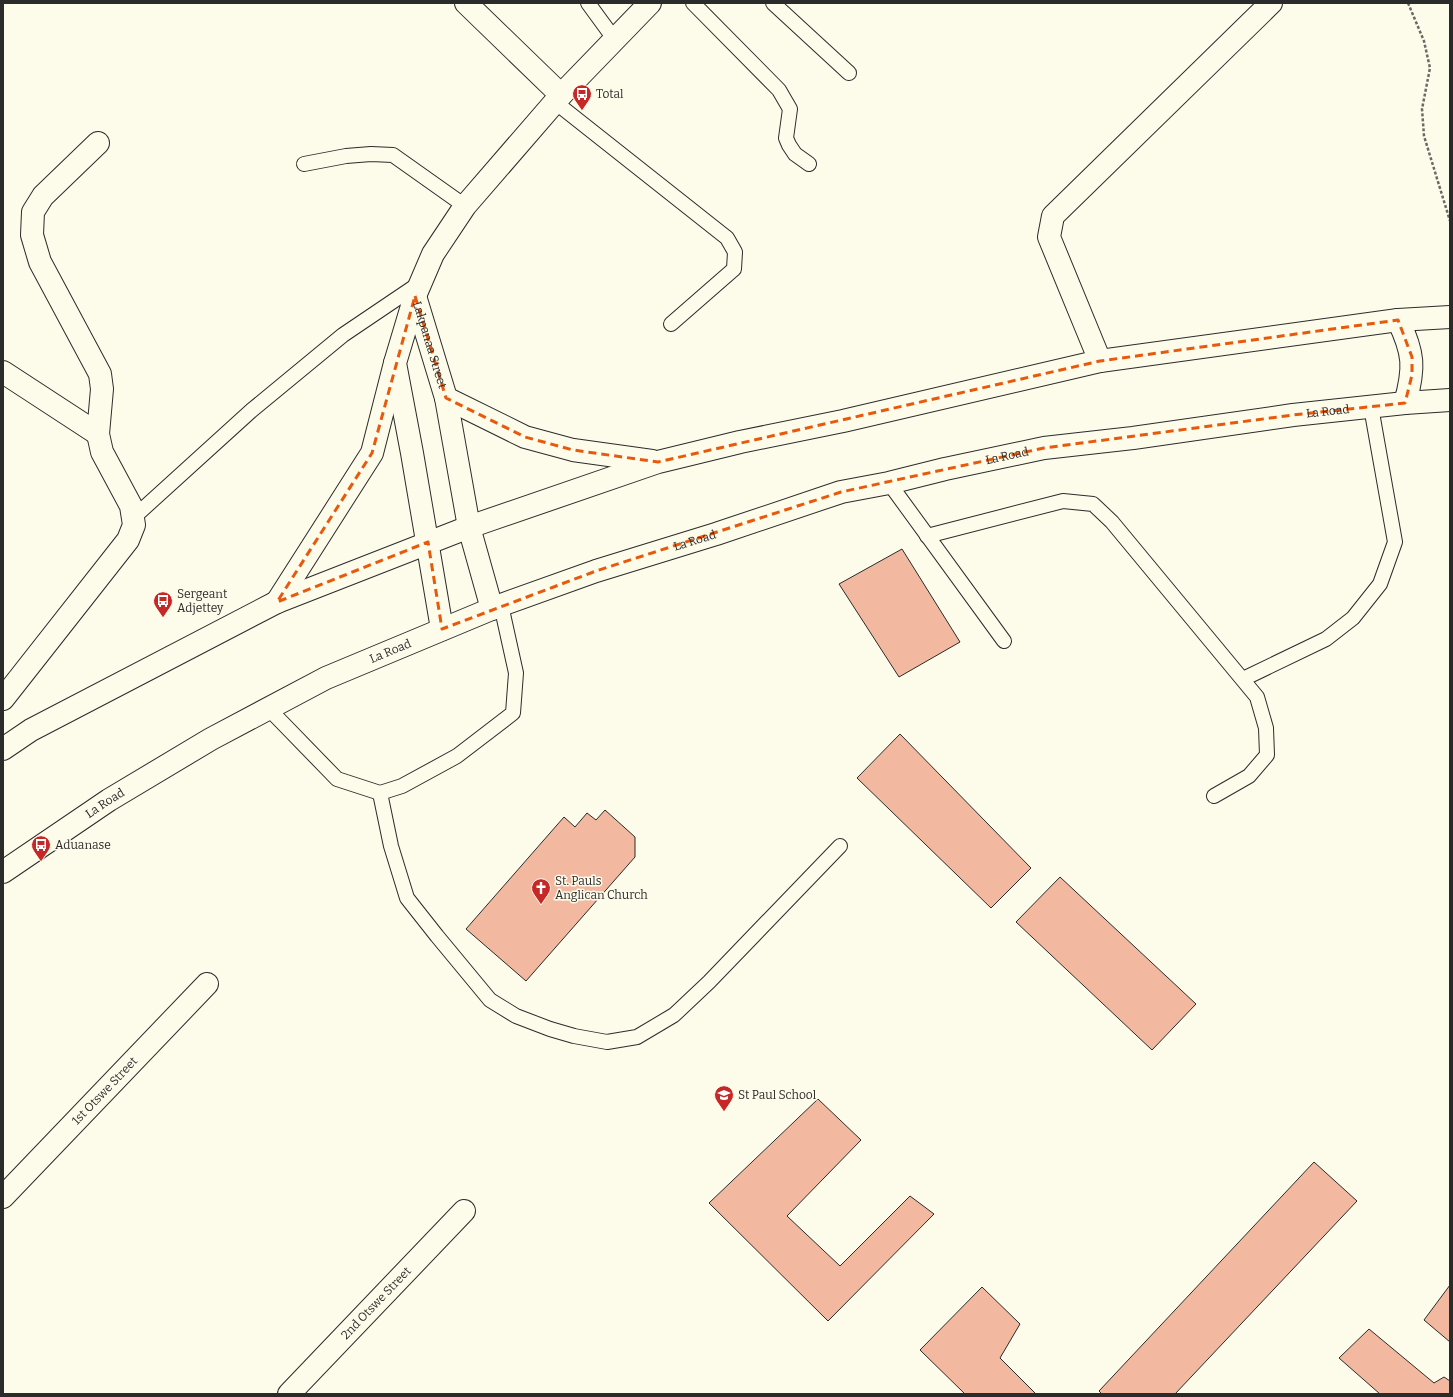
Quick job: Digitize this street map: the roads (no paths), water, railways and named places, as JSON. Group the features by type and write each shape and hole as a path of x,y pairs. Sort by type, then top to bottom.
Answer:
{"main road":[{"path":"466,3 558,98"},
{"path":"418,289 433,254 465,206 558,98 650,3"},
{"path":"1100,360 1050,237 1053,216 1271,3"},
{"path":"3,699 128,540 134,525 131,506 102,452 98,434 102,389 100,374 40,262 32,235 33,212 43,196 98,143"},
{"name":"Lakpanaa Street","path":"418,289 396,363 442,630"},
{"name":"Lakpanaa Street","path":"418,289 446,398 469,527 496,607"},
{"path":"5,744 276,602 428,542 658,462 740,442 843,421 1100,360 1398,320 1450,317"},
{"path":"1398,320 1407,338 1412,357 1412,375 1405,403"},
{"path":"276,602 372,453 396,363"},
{"path":"3,372 98,434"},
{"path":"446,398 525,437 573,450 658,462"},
{"name":"La Road","path":"3,872 109,800 211,739 326,678 496,607 596,571 716,534 841,492 889,483 945,469 1044,448 1133,438 1293,415 1405,403 1450,400"},
{"name":"1st Otswe Street","path":"3,1197 207,984"},
{"name":"2nd Otswe Street","path":"288,1394 464,1211"}],"lane":[{"path":"588,3 615,40"},
{"path":"693,3 779,90 790,109 786,138 795,154 810,164"},
{"path":"773,3 849,73"},
{"path":"558,98 727,238 735,252 734,269 671,324"},
{"path":"304,164 346,156 370,154 393,155 465,206"},
{"path":"133,518 252,410 343,336 418,289"},
{"path":"1243,679 1326,639 1353,618 1380,584 1395,542 1371,407"},
{"path":"889,483 1004,641"},
{"path":"927,536 1062,501 1093,504 1112,522 1257,697 1266,728 1267,755 1249,776 1214,796"},
{"path":"268,708 337,779 380,793 402,786 457,756 513,713 516,673 496,607"},
{"path":"380,793 391,846 407,898 436,936 490,1000 516,1016 550,1029 574,1036 607,1042 637,1037 674,1015 709,982 840,846"}],"place":[{"name":"Total","path":"582,111"},
{"name":"Sergeant Adjettey","path":"163,618"},
{"name":"Aduanase","path":"41,862"},
{"name":"St. Pauls Anglican Church","path":"541,905"},
{"name":"St Paul School","path":"724,1112"}]}
